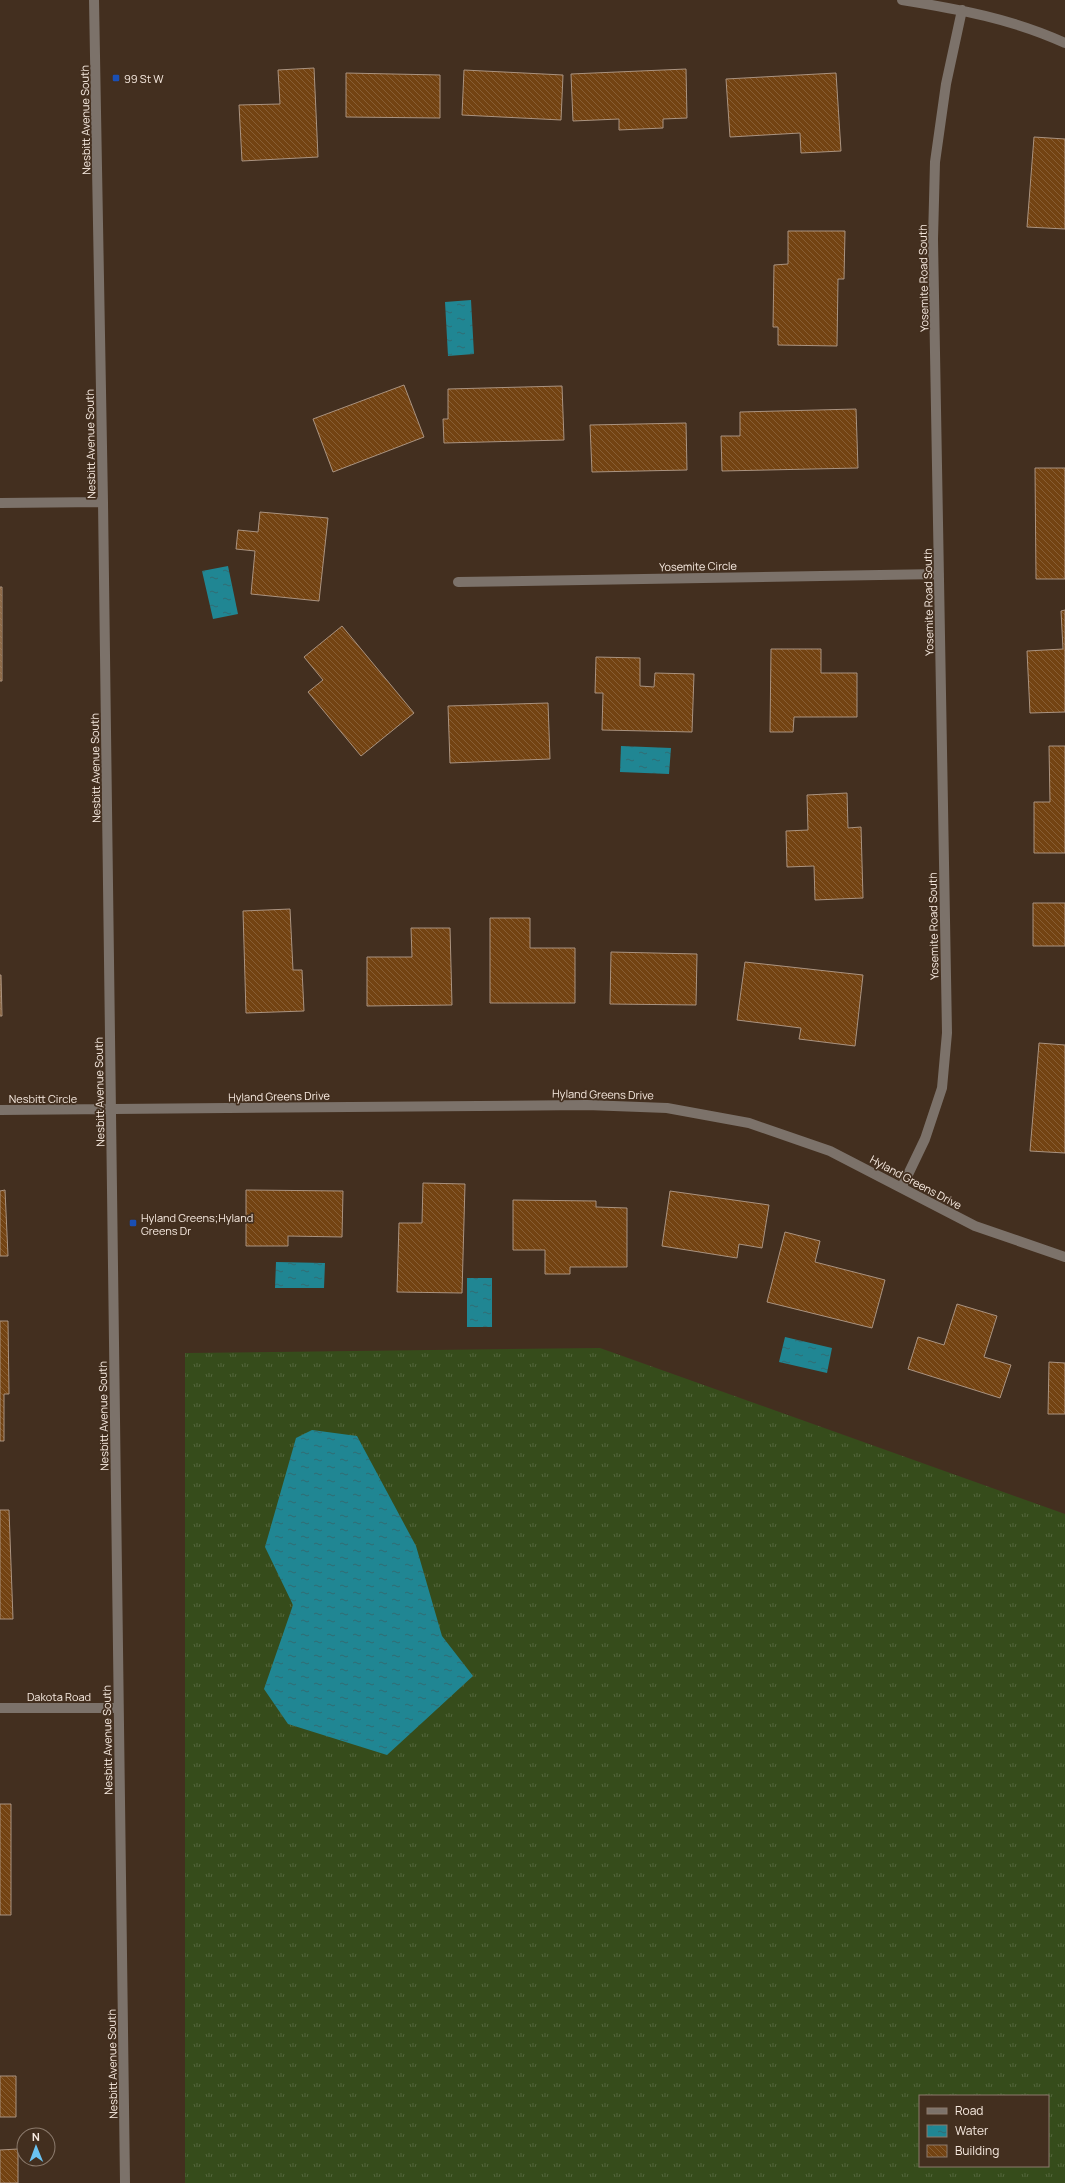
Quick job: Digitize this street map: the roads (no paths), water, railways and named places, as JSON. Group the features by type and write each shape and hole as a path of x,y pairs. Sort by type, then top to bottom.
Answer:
{"street":[{"name":"Nesbitt Avenue South","path":"94,0 103,502 118,1708 126,2183"},
{"path":"902,0 962,10 1034,29 1065,43"},
{"name":"Yosemite Road South","path":"902,1187 925,1139 942,1088 947,1034 933,239 935,162 946,84 962,10"},
{"path":"0,503 103,502"},
{"name":"Yosemite Circle","path":"458,582 939,574"},
{"name":"Hyland Greens Drive","path":"111,1109 587,1105 668,1108 748,1123 830,1151 975,1226 1065,1257"},
{"name":"Nesbitt Circle","path":"0,1110 111,1109"},
{"name":"Dakota Road","path":"0,1708 118,1708"}],"water":[{"path":"471,300 474,354 448,356 445,302"},
{"path":"228,566 238,614 213,619 202,571"},
{"path":"621,746 671,748 669,774 620,772"},
{"path":"276,1262 325,1263 324,1288 275,1288"},
{"path":"467,1278 492,1278 492,1327 467,1327"},
{"path":"785,1337 832,1348 827,1373 779,1362"},
{"path":"312,1430 357,1436 416,1546 442,1636 473,1676 387,1755 288,1724 264,1689 293,1605 265,1547 296,1438"}],"place":[{"name":"99 St W","path":"116,78"},
{"name":"Hyland Greens;Hyland Greens Dr","path":"133,1223"}]}
